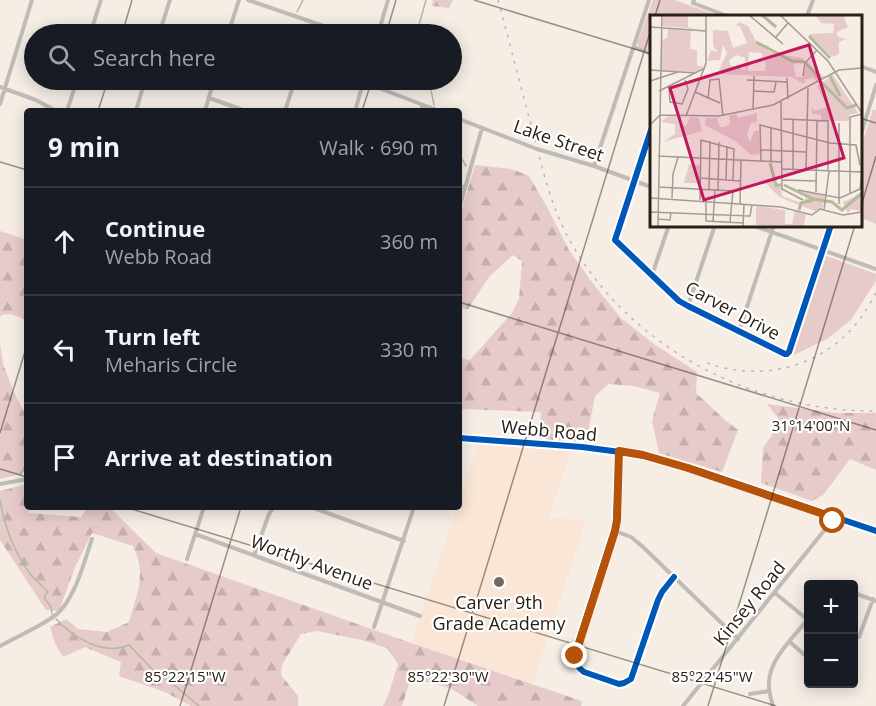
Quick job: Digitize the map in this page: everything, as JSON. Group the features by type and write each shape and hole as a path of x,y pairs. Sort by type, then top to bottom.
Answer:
{"street":[{"path":"0,104 2,88 32,0"},
{"path":"93,24 101,0"},
{"path":"162,24 170,0"},
{"path":"231,24 239,0"},
{"path":"248,0 318,24"},
{"path":"381,24 388,0"},
{"path":"594,166 649,0"},
{"path":"807,15 813,0"},
{"path":"694,2 725,15"},
{"path":"634,47 650,54"},
{"path":"861,66 876,72"},
{"path":"861,131 876,85"},
{"path":"2,88 36,100 51,108"},
{"path":"68,108 73,90"},
{"path":"137,108 142,90"},
{"path":"206,108 211,90"},
{"path":"286,108 292,90"},
{"path":"355,108 361,90"},
{"path":"388,90 431,108"},
{"path":"209,98 237,108"},
{"name":"Lake Street","path":"462,120 537,149 594,166 650,187"},
{"path":"462,198 482,128"},
{"path":"634,181 650,133"},
{"name":"Carver Drive","path":"634,181 615,240 679,301 785,354 789,353 823,250"},
{"path":"652,275 669,226"},
{"path":"688,306 715,226"},
{"path":"756,226 876,269"},
{"path":"739,331 774,226"},
{"path":"823,250 831,226"},
{"name":"Webb Road","path":"462,438 643,455 876,531"},
{"path":"619,451 615,531 575,653 578,666 582,670 619,684 631,679 658,600 674,577"},
{"path":"0,484 24,479"},
{"path":"187,559 203,510"},
{"path":"254,555 271,510"},
{"path":"319,510 404,541"},
{"path":"374,627 413,510"},
{"name":"Kinsey Road","path":"683,706 835,518"},
{"path":"615,531 637,541 738,639"},
{"name":"Worthy Avenue","path":"195,534 420,616"},
{"path":"0,646 50,619 66,605 92,539"},
{"path":"775,593 804,617"},
{"path":"858,594 874,600 858,637"},
{"path":"773,706 769,683 771,670 777,658 804,625"},
{"path":"790,642 804,654"},
{"path":"750,694 770,691"}],"shaded area":[{"name":"Carver 9th Grade Academy","path":"479,443 571,450 549,518 586,520 533,683 411,643 456,510 462,510 462,493"}],"green space":[{"path":"433,0 453,0 449,8 432,6"},
{"path":"653,0 675,0 716,15 650,15 650,51 639,47 637,43"},
{"path":"873,109 876,110 876,224 861,217 861,147"},
{"path":"475,165 512,169 529,176 569,250 621,318 654,344 697,372 696,393 738,430 722,472 659,453 652,421 660,393 634,386 609,384 595,396 586,443 540,440 541,412 462,409 462,359 470,360 512,313 519,299 522,261 513,255 489,277 468,309 462,308 462,209"},
{"path":"0,231 24,239 24,319 11,314 0,317"},
{"path":"824,255 876,274 876,281 851,320 827,339 792,356"},
{"path":"0,343 3,364 24,412 24,471 22,474 0,479"},
{"path":"767,404 835,413 876,413 876,470 850,459 823,495 812,501 761,483 763,448 772,435 778,418"},
{"path":"24,485 24,510 29,510 29,513 81,517 86,510 112,510 156,553 582,701 581,706 478,706 450,688 411,678 402,706 383,706 398,664 387,648 362,640 317,631 301,634 282,665 281,675 298,696 298,706 191,706 165,692 119,676 121,662 85,647 63,657 50,627 66,619 78,629 107,632 129,622 140,575 133,546 92,533 75,567 59,611 46,610 0,540 0,491"}],"waterway":[{"path":"297,12 303,0"},
{"path":"419,24 426,0"},
{"path":"431,90 434,105"},
{"path":"462,159 466,166"},
{"path":"0,500 15,549 31,575 48,592 45,599 51,607 52,614"},
{"path":"56,619 71,633 99,647 119,648 129,645 155,672 199,706"}],"railway":[{"path":"498,0 556,212 585,265 615,302 651,335 691,362 735,383 781,399 828,408 876,411"},
{"path":"707,363 727,369 768,371 807,361 841,339 859,320 876,293"}],"cycle path":[{"path":"650,133 615,240 679,301 688,306 787,354 831,226"},
{"path":"462,438 582,447 643,455 702,472 876,531"},
{"path":"619,451 616,526 575,653 576,661 584,672 619,684 631,679 658,600 674,577"}],"place":[{"name":"Carver 9th Grade Academy","path":"499,582"}],"route":[{"path":"575,656 615,531 619,451 643,455 688,468 835,518 833,521"}]}
